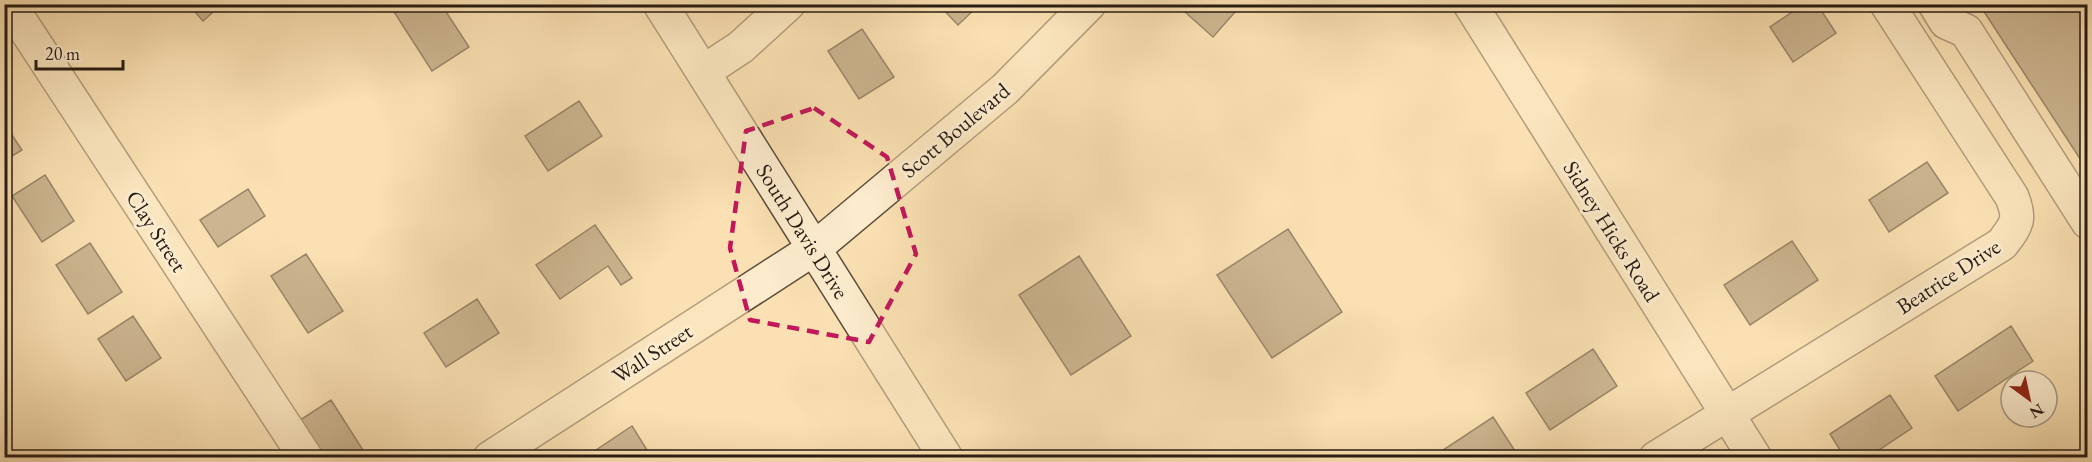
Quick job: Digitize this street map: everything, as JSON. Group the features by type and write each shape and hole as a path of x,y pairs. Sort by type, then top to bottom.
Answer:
{"street":[{"name":"Clay Street","path":"9,4 306,458"},
{"name":"South Davis Drive","path":"660,4 946,458"},
{"path":"703,72 741,48 788,4"},
{"name":"Scott Boulevard","path":"815,248 1005,89 1089,4"},
{"name":"Sidney Hicks Road","path":"1470,4 1755,458"},
{"name":"Beatrice Drive","path":"1656,458 2002,244 2014,229 2018,214 2012,197 1887,4"},
{"path":"1935,4 1946,22 1966,31 2088,222"},
{"name":"Wall Street","path":"490,458 815,248"}],"highlighted area":[{"path":"814,108 887,157 916,254 869,342 750,320 730,248 746,131"}],"building":[{"path":"188,4 222,4 203,21"},
{"path":"389,4 441,4 469,47 432,71"},
{"path":"938,4 980,4 958,25"},
{"path":"1192,4 1242,4 1213,37 1185,12"},
{"path":"1804,4 1817,4 1836,33 1793,62 1770,27"},
{"path":"1979,4 2088,4 2088,171"},
{"path":"862,29 894,77 859,99 828,51"},
{"path":"579,101 602,136 548,171 525,136"},
{"path":"4,123 22,150 4,161"},
{"path":"1927,162 1948,193 1889,232 1869,200"},
{"path":"45,175 74,221 42,242 12,196"},
{"path":"248,189 265,216 218,247 200,220"},
{"path":"595,225 632,278 621,285 608,266 560,299 536,265"},
{"path":"1288,229 1342,312 1272,358 1217,275"},
{"path":"1792,241 1818,280 1750,325 1724,285"},
{"path":"90,243 122,292 88,314 56,265"},
{"path":"306,254 343,311 308,333 271,276"},
{"path":"1079,256 1131,336 1071,375 1019,295"},
{"path":"477,299 499,333 446,367 424,333"},
{"path":"133,316 161,358 126,381 98,339"},
{"path":"2011,326 2033,361 2021,369 1999,369 1999,384 1958,411 1935,376"},
{"path":"1593,349 1617,386 1550,430 1526,393"},
{"path":"1890,395 1912,428 1867,458 1845,458 1830,434"},
{"path":"331,400 368,458 320,458 297,422"},
{"path":"1493,417 1517,454 1511,458 1431,458"},
{"path":"632,426 652,458 584,458"}]}
